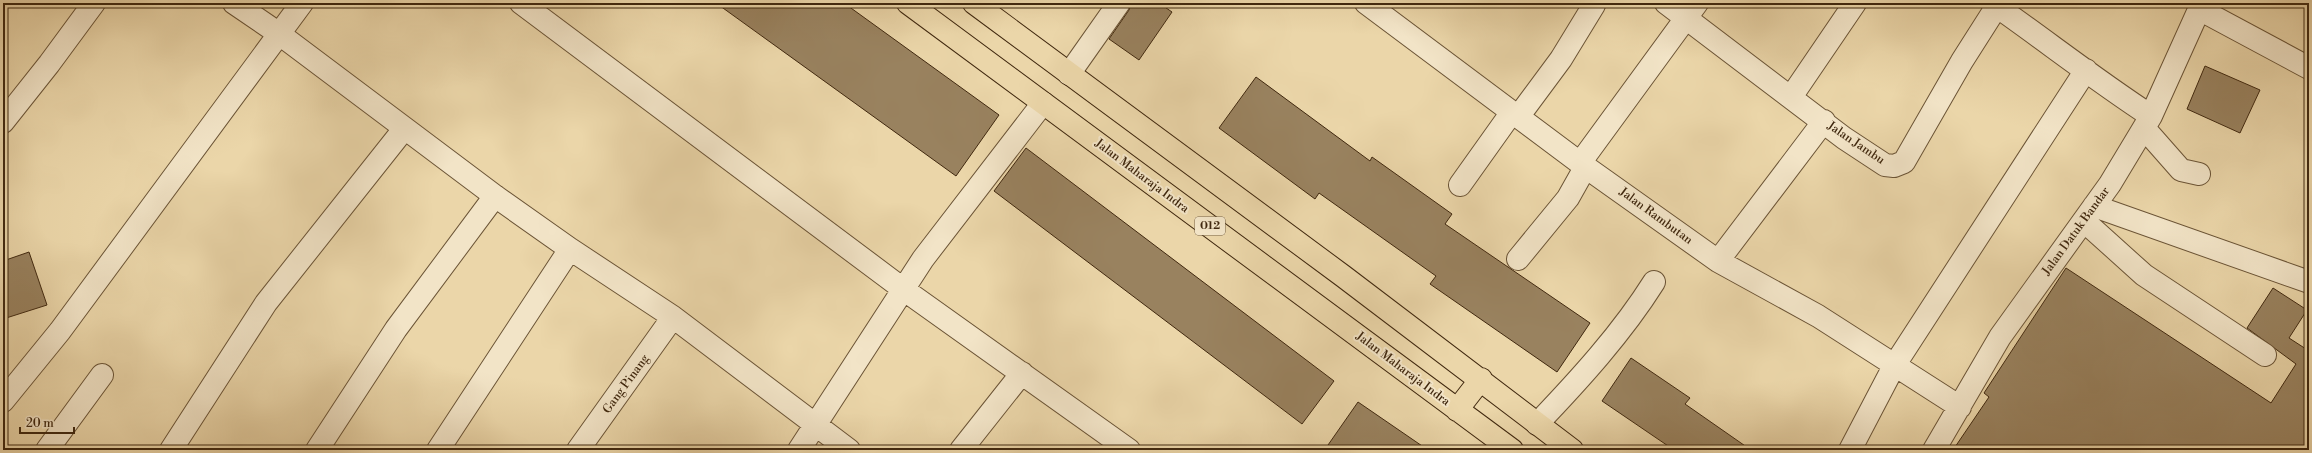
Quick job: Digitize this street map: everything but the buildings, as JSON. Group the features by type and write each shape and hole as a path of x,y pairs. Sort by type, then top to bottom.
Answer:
{"highway":[{"name":"Jalan Maharaja Indra","path":"908,3 1512,450"},
{"path":"974,3 1481,379 1572,450"},
{"path":"1457,410 1481,379"}],"street":[{"path":"3,122 49,64 94,3"},
{"path":"234,3 278,33 495,196 570,249 673,317 849,450"},
{"path":"3,401 60,331 278,33 302,3"},
{"path":"521,3 903,289 1129,450"},
{"path":"1069,74 1119,3"},
{"name":"Jalan Rambutan","path":"1366,3 1583,164 1718,261 1818,316 1960,407"},
{"name":"Jalan Jambu","path":"1666,3 1691,11 1791,97 1824,121 1844,138 1885,165 1894,166 1904,162 1995,5"},
{"path":"1791,97 1855,3"},
{"path":"1460,185 1515,114 1561,59 1594,5"},
{"path":"1995,5 2086,70 2112,91 2148,122 2181,170 2198,174"},
{"path":"2200,6 2309,68"},
{"name":"Jalan Datuk Bandar","path":"1934,450 2000,337 2089,213 2148,122 2200,6"},
{"path":"1518,259 1568,198 1583,164 1691,11"},
{"path":"1850,450 1894,366 2086,70"},
{"path":"799,450 816,426 903,289 1043,103"},
{"path":"1718,261 1824,121"},
{"path":"171,450 266,303 404,129"},
{"path":"317,450 396,329 495,196"},
{"path":"2089,213 2309,282"},
{"path":"2089,213 2144,275 2265,355"},
{"path":"438,450 570,249"},
{"path":"1537,424 1573,386 1642,301 1654,282"},
{"name":"Gang Pinang","path":"578,450 673,317"},
{"path":"961,450 1022,373"},
{"path":"47,450 102,375"}]}
